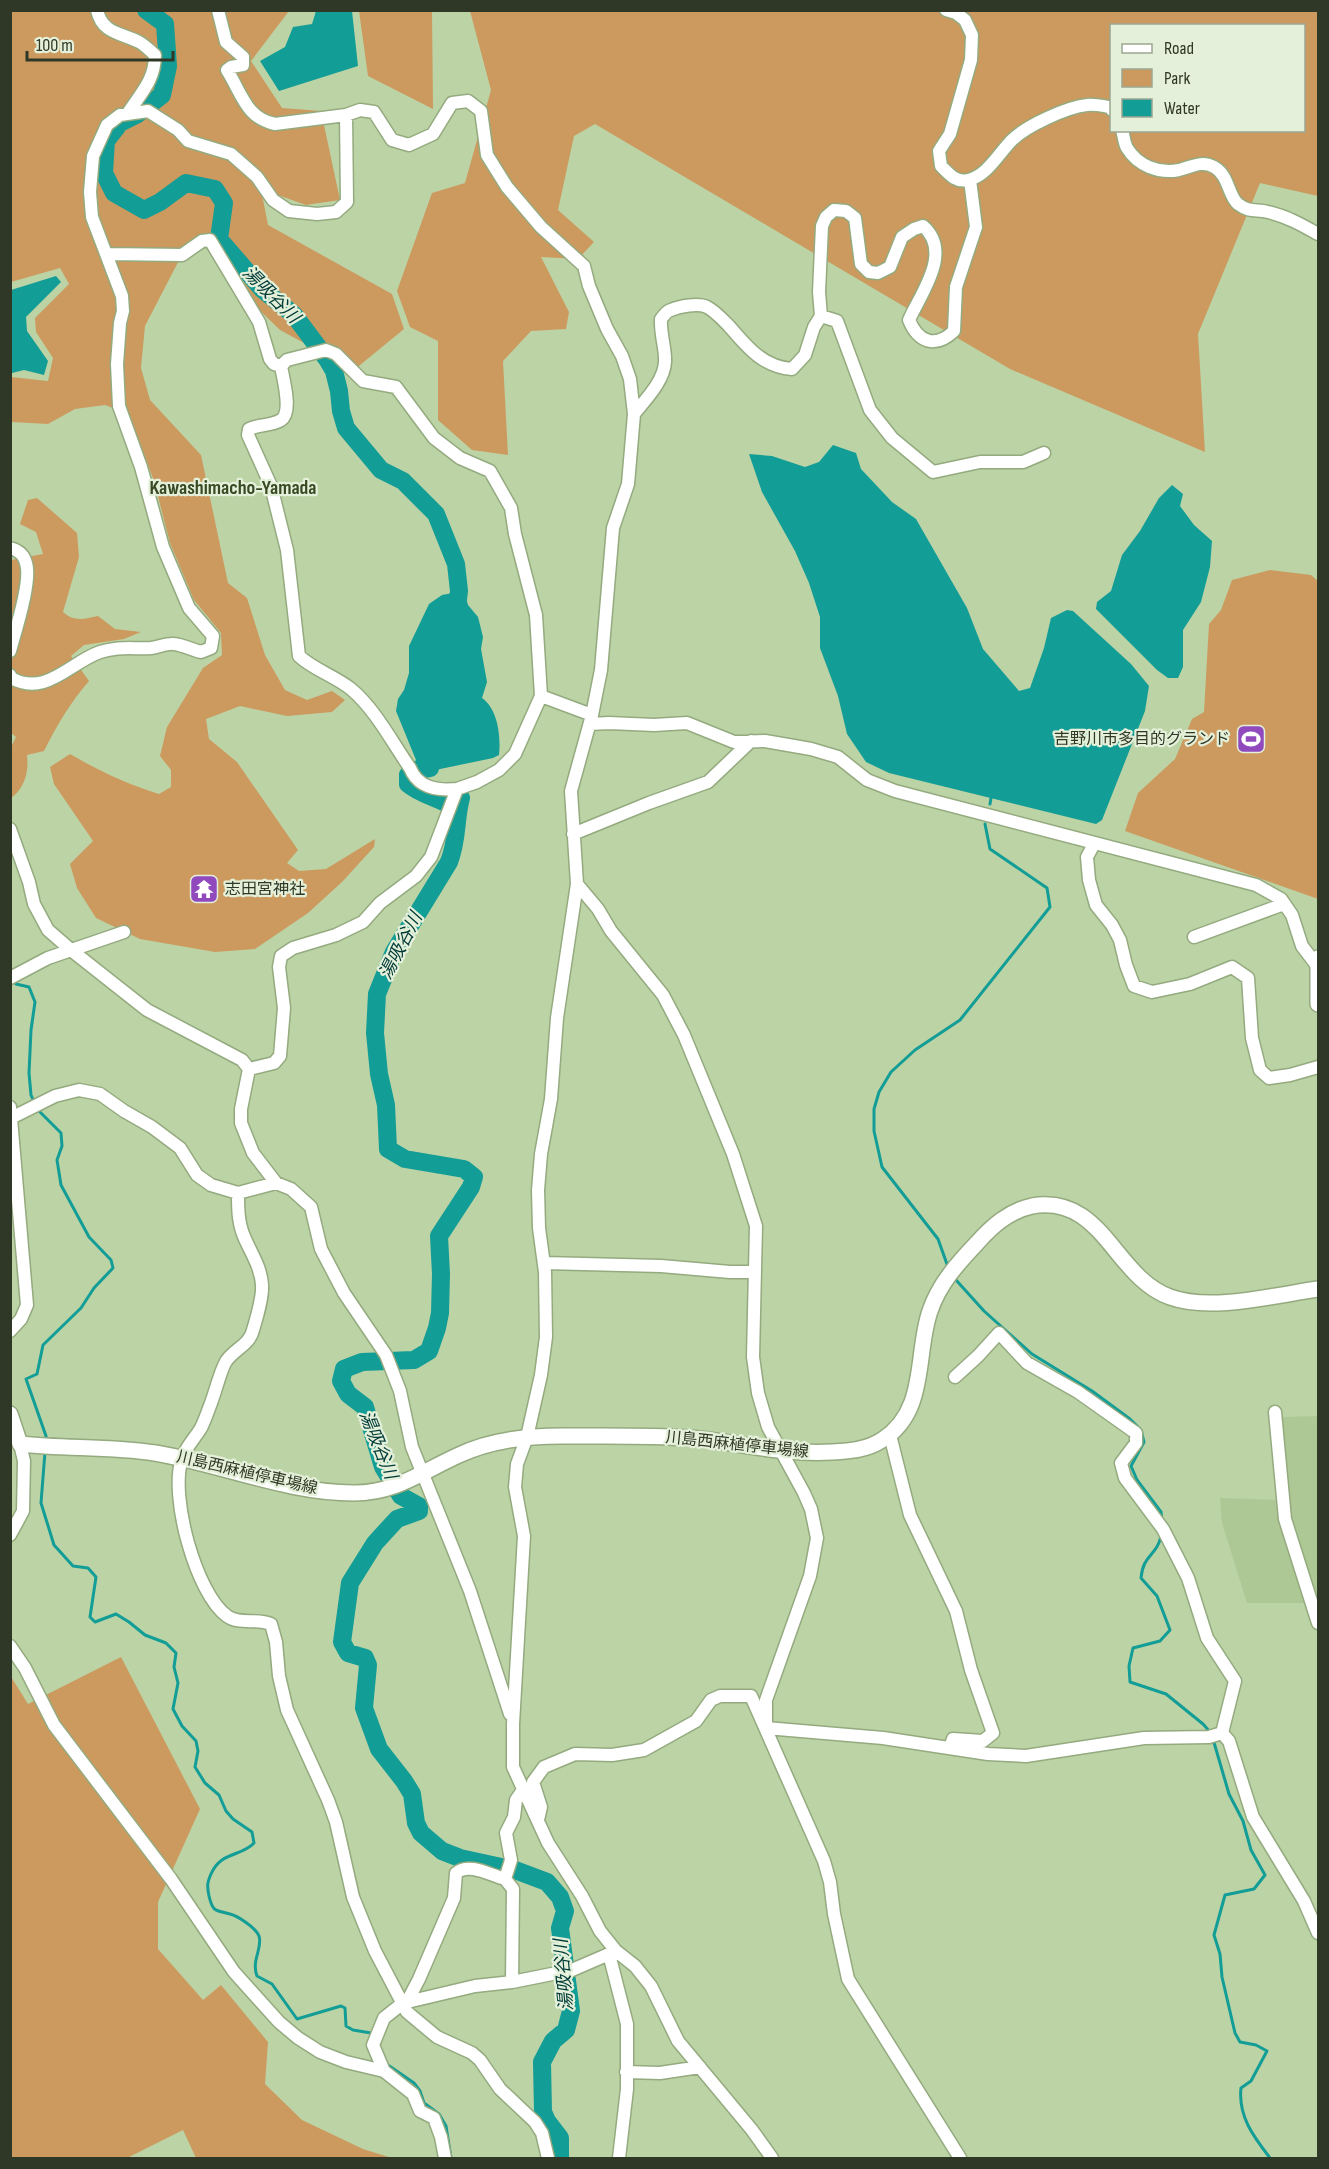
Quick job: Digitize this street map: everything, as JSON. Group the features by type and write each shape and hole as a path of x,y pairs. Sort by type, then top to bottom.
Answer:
{"main road":[{"path":"1318,958 1318,1004"},
{"name":"川島西麻植停車場線","path":"20,1444 124,1449 182,1458 249,1476 327,1492 356,1493 384,1490 423,1475 458,1455 477,1448 527,1437 684,1438 799,1453 851,1451 873,1446 890,1435 904,1418 915,1395 926,1322 939,1291 963,1258 991,1228 1018,1210 1034,1206 1065,1208 1079,1214 1102,1233 1131,1271 1143,1282 1170,1298 1186,1302 1219,1303 1318,1289"},
{"path":"10,1414 20,1444"}],"street":[{"path":"97,10 98,18 116,35 140,42 155,55 155,68 148,86 131,112"},
{"path":"218,10 226,42 243,57 243,65 227,70 252,114 265,122 275,124 346,115 360,110 374,112 392,140 409,145 433,134 452,103 468,102 481,111 487,155 507,187 541,227 584,266 589,286 607,329 622,356 630,379 634,414 628,484 613,528 601,670 591,720 571,791 577,884 557,1018 551,1099 541,1154 538,1209 544,1263 546,1336 541,1375 527,1437 517,1464 515,1488 524,1536 513,1724 513,1767 523,1790 548,1844 582,1896 613,1953 627,2024 627,2089 619,2158"},
{"path":"946,10 956,13 965,20 972,35 971,60 950,134 939,151 941,166 960,181 970,180 984,171 1014,138 1044,119 1087,105 1110,107"},
{"path":"10,675 11,678 29,685 52,680 98,653 118,647 153,648 173,644 201,652 212,648 213,636 189,608 163,547 141,467 119,406 117,364 123,311 122,296 92,217 90,192 93,156 108,125 120,115 148,111 178,130 188,141 231,153 257,177 273,200 289,211 317,214 336,212 347,201 346,115"},
{"path":"1122,132 1126,147 1140,162 1156,170 1176,171 1205,163 1216,168 1227,181 1236,202 1251,212 1266,211 1294,221 1318,234"},
{"path":"634,414 662,376 666,361 660,329 661,319 668,310 687,306 707,307 723,319 744,344 760,357 778,368 792,369 805,355 814,327 821,316 819,281 822,226 826,217 834,210 846,211 855,218 861,264 869,272 878,273 890,267 902,237 914,229 923,226 930,233 935,246 932,274 909,320 914,332 924,340 935,341 947,338 954,331 956,287 976,227 970,180"},
{"path":"107,254 182,255 202,241 210,240 259,322 270,359 274,364 281,366"},
{"path":"821,316 837,321 870,410 892,438 933,472 980,462 1023,462 1044,453"},
{"path":"321,351 336,354 363,381 396,387 434,438 460,458 490,471 512,508 515,534 536,615 541,696 515,754 499,770 477,782 457,789 425,786 412,772 366,705 351,689 299,656 287,550 271,486 248,435 249,429 280,421 286,415 288,405 281,366 288,360 321,351"},
{"path":"10,548 20,552 27,564 27,583 10,651"},
{"path":"541,696 591,720 654,725 687,723 735,742 781,743 811,748 838,756 867,780 894,791 1256,885 1281,899 1292,915 1302,946 1318,967"},
{"path":"573,834 708,782 751,741"},
{"path":"249,1069 274,1063 280,1056 284,1008 279,967 281,956 293,948 336,935 363,922 380,903 416,876 431,857 457,789"},
{"path":"10,829 29,882 34,904 48,930 147,1010 242,1060 249,1069"},
{"path":"1094,844 1087,857 1089,880 1096,905 1112,925 1120,940 1134,986 1152,992 1190,984 1232,967 1248,978 1252,1038 1260,1070 1269,1078 1318,1067"},
{"path":"577,884 598,909 610,931 663,995 684,1035 733,1154 756,1226 753,1357 758,1393 768,1427 811,1509 817,1538 810,1576 766,1700 765,1728"},
{"path":"1194,937 1284,904"},
{"path":"10,978 48,958 124,932"},
{"path":"249,1069 242,1100 241,1123 253,1153 276,1183 291,1189 310,1207 321,1249 344,1293 386,1355 400,1390 412,1447 482,1624 513,1724"},
{"path":"10,1331 21,1319 27,1305 11,1113 79,1089 100,1094 180,1148 197,1174 211,1185 238,1193 276,1183"},
{"path":"238,1193 237,1209 242,1232 258,1268 262,1286 253,1333 241,1349 226,1360 219,1384 201,1427 182,1458 178,1478 179,1505 191,1555 219,1609 228,1617 239,1621 260,1620 271,1624 287,1710 336,1822 353,1897 375,1951 405,2002 407,2012 437,2037 472,2053 480,2060 500,2090 536,2122 542,2133 548,2158"},
{"path":"544,1263 661,1266 754,1272"},
{"path":"955,1377 999,1333 1027,1363 1078,1392 1137,1433 1136,1443 1121,1463 1125,1478 1161,1526 1188,1578 1207,1638 1235,1681 1216,1735"},
{"path":"1275,1413 1285,1519 1318,1623"},
{"path":"890,1435 910,1515 956,1611 971,1670 993,1733 983,1741 953,1739 950,1748"},
{"path":"10,1535 23,1510 24,1461 20,1444"},
{"path":"10,1646 25,1668 54,1725 171,1879 234,1972 279,2022 298,2038 320,2052 346,2062 384,2071 413,2094 420,2111 434,2118 445,2158"},
{"path":"538,1820 541,1807 533,1782 544,1767 574,1754 612,1755 644,1750 696,1721 711,1700 720,1696 750,1696 780,1767 804,1815 830,1882 834,1914 848,1980 960,2158"},
{"path":"765,1728 883,1738 988,1754 1026,1756 1144,1738 1216,1735 1229,1741 1252,1817 1304,1901 1318,1933"},
{"path":"505,1876 511,1860 506,1833 514,1817 516,1800 523,1790"},
{"path":"384,2071 373,2044 384,2018 405,2002 419,1979 454,1898 456,1873 462,1868 505,1876 513,1889 513,1982"},
{"path":"405,2002 475,1986 513,1982 567,1971 613,1953"},
{"path":"613,1953 635,1966 651,1986 678,2041 752,2130 772,2158"},
{"path":"627,2072 660,2073 700,2067"}],"shaded area":[{"path":"1318,1416 1318,1605 1289,1516 1282,1417"},
{"path":"1220,1498 1278,1500 1307,1603 1247,1603 1222,1523"}],"green space":[{"path":"11,11 289,11 251,61 282,108 321,111 340,200 306,205 261,189 268,225 392,294 404,329 354,370 280,330 240,291 217,235 189,241 145,326 141,368 150,400 201,455 228,583 247,598 265,655 285,690 307,700 332,691 345,700 332,712 287,716 240,706 206,719 209,739 237,762 298,850 287,863 299,871 326,869 375,839 374,847 342,882 308,913 255,949 215,952 140,939 96,918 77,888 70,864 93,841 54,784 50,767 70,754 113,777 159,794 171,787 171,770 160,756 167,727 203,668 222,655 221,633 194,600 170,543 154,481 129,414 105,405 75,409 48,424 11,422 11,377 48,381 53,358 36,332 35,318 69,284 60,268 11,282"},
{"path":"359,11 432,11 433,109 368,76"},
{"path":"470,11 1318,11 1318,196 1260,183 1198,334 1205,452 1010,369 595,124 574,136 558,210 594,242 578,259 541,257 569,312 566,329 531,331 503,361 508,455 472,450 438,420 438,341 410,327 397,291 432,193 465,183 491,90"},
{"path":"37,498 77,533 79,557 63,612 75,618 98,616 115,629 141,632 124,639 84,645 71,656 89,681 64,714 44,751 27,755 25,779 20,789 11,798 10,749 16,737 10,732 11,560 43,554 36,532 20,524 28,500"},
{"name":"吉野川市多目的グランド","path":"1270,570 1311,575 1318,581 1318,899 1125,831 1138,793 1175,759 1192,719 1204,712 1209,624 1221,610 1232,580"},
{"path":"121,1657 200,1809 158,1902 158,1949 203,2000 221,1985 268,2042 265,2084 302,2120 363,2149 392,2158 196,2158 183,2130 127,2158 11,2158 10,1675 28,1704"}],"water":[{"path":"316,11 352,11 358,66 279,91 260,61 285,47 293,27 312,24"},
{"path":"56,276 61,282 26,317 27,331 48,361 44,375 24,370 12,373 10,370 11,290"},
{"path":"833,445 856,453 861,469 892,502 916,519 967,608 983,649 1019,691 1030,688 1044,648 1051,618 1067,610 1073,611 1131,664 1149,686 1145,711 1102,820 1096,824 889,773 866,762 847,734 838,696 820,648 820,617 809,583 795,551 762,492 749,454 772,456 805,467 819,462"},
{"path":"1172,485 1183,494 1180,506 1194,525 1212,541 1210,567 1201,602 1183,630 1183,667 1178,678 1168,678 1157,670 1096,609 1097,602 1111,591 1122,555 1140,531 1159,498"},
{"path":"464,591 468,605 478,617 483,637 481,649 487,682 482,698 495,716 499,755 421,773 414,765 416,760 396,711 398,699 404,690 409,673 409,646 429,604 442,595"}],"waterway":[{"name":"湯吸谷川","path":"146,10 165,24 168,66 162,95 136,115 120,123 106,141 104,173 114,193 144,210 160,202 186,183 215,189 224,203 219,239 262,289 294,315 327,359 334,371 346,428 381,470 403,481 436,514 456,564 459,591 456,614"},
{"path":"430,768 416,770 408,775 408,784 458,811"},
{"name":"湯吸谷川","path":"461,798 454,846 449,862 394,952 377,994 375,1033 379,1074 386,1105 388,1149 405,1159 464,1169 474,1177 471,1187 439,1236 440,1313 429,1351 414,1360 362,1362 344,1369 341,1381 348,1394 365,1407 383,1467 401,1496 419,1506 419,1511 397,1519 375,1543 350,1583 342,1642 348,1653 365,1658 368,1665 364,1708 379,1749 412,1794 416,1823 421,1833 442,1851 460,1858 515,1870 547,1882 560,1897 565,1911 560,1928 571,2011 566,2030 553,2041 542,2062 543,2112 560,2138 560,2158"},
{"path":"990,804 991,798"},
{"path":"948,1267 938,1239 882,1167 874,1131 874,1109 879,1092 891,1072 915,1050 960,1020 1050,907 1047,888 990,849 985,824"},
{"path":"16,984 29,987 35,1002 29,1073 31,1095 35,1104"},
{"path":"38,1110 61,1133 62,1146 57,1160 61,1185 89,1237 111,1260 113,1268 94,1288 81,1308 43,1345 37,1374 26,1379 46,1436 46,1443"},
{"path":"956,1280 984,1311 1032,1354 1092,1391 1141,1430 1144,1442 1131,1466 1137,1480 1161,1512 1162,1521"},
{"path":"45,1452 41,1503 54,1545 73,1566 88,1568 96,1577 90,1617 95,1622 116,1614 145,1635 166,1643 176,1653 174,1667 178,1683 173,1709 182,1726 196,1741 198,1751 195,1767 205,1783 219,1795 226,1811 233,1819 252,1832 254,1843 243,1851 220,1861 211,1874 208,1887 212,1905 216,1910 242,1920 257,1933 260,1941 255,1965 257,1976 272,1984 297,2019 341,2006 345,2008 346,2026 353,2030 371,2033"},
{"path":"1161,1536 1156,1548 1144,1564 1141,1578 1157,1596 1170,1630 1160,1641 1133,1648 1129,1666 1130,1682 1166,1694 1211,1733"},
{"path":"1213,1739 1229,1794 1243,1821 1251,1850 1265,1875 1254,1889 1225,1895 1214,1935 1220,1954 1222,1977 1235,2033 1240,2042 1256,2045 1267,2051 1251,2081 1241,2088 1241,2098 1244,2117 1270,2158"},
{"path":"385,2063 414,2083 424,2103 439,2114 446,2126 451,2158"}],"place":[{"name":"吉野川市多目的グランド","path":"1251,739"},
{"name":"志田宮神社","path":"204,889"}],"district":[{"name":"Kawashimacho-Yamada","path":"233,488"}]}
